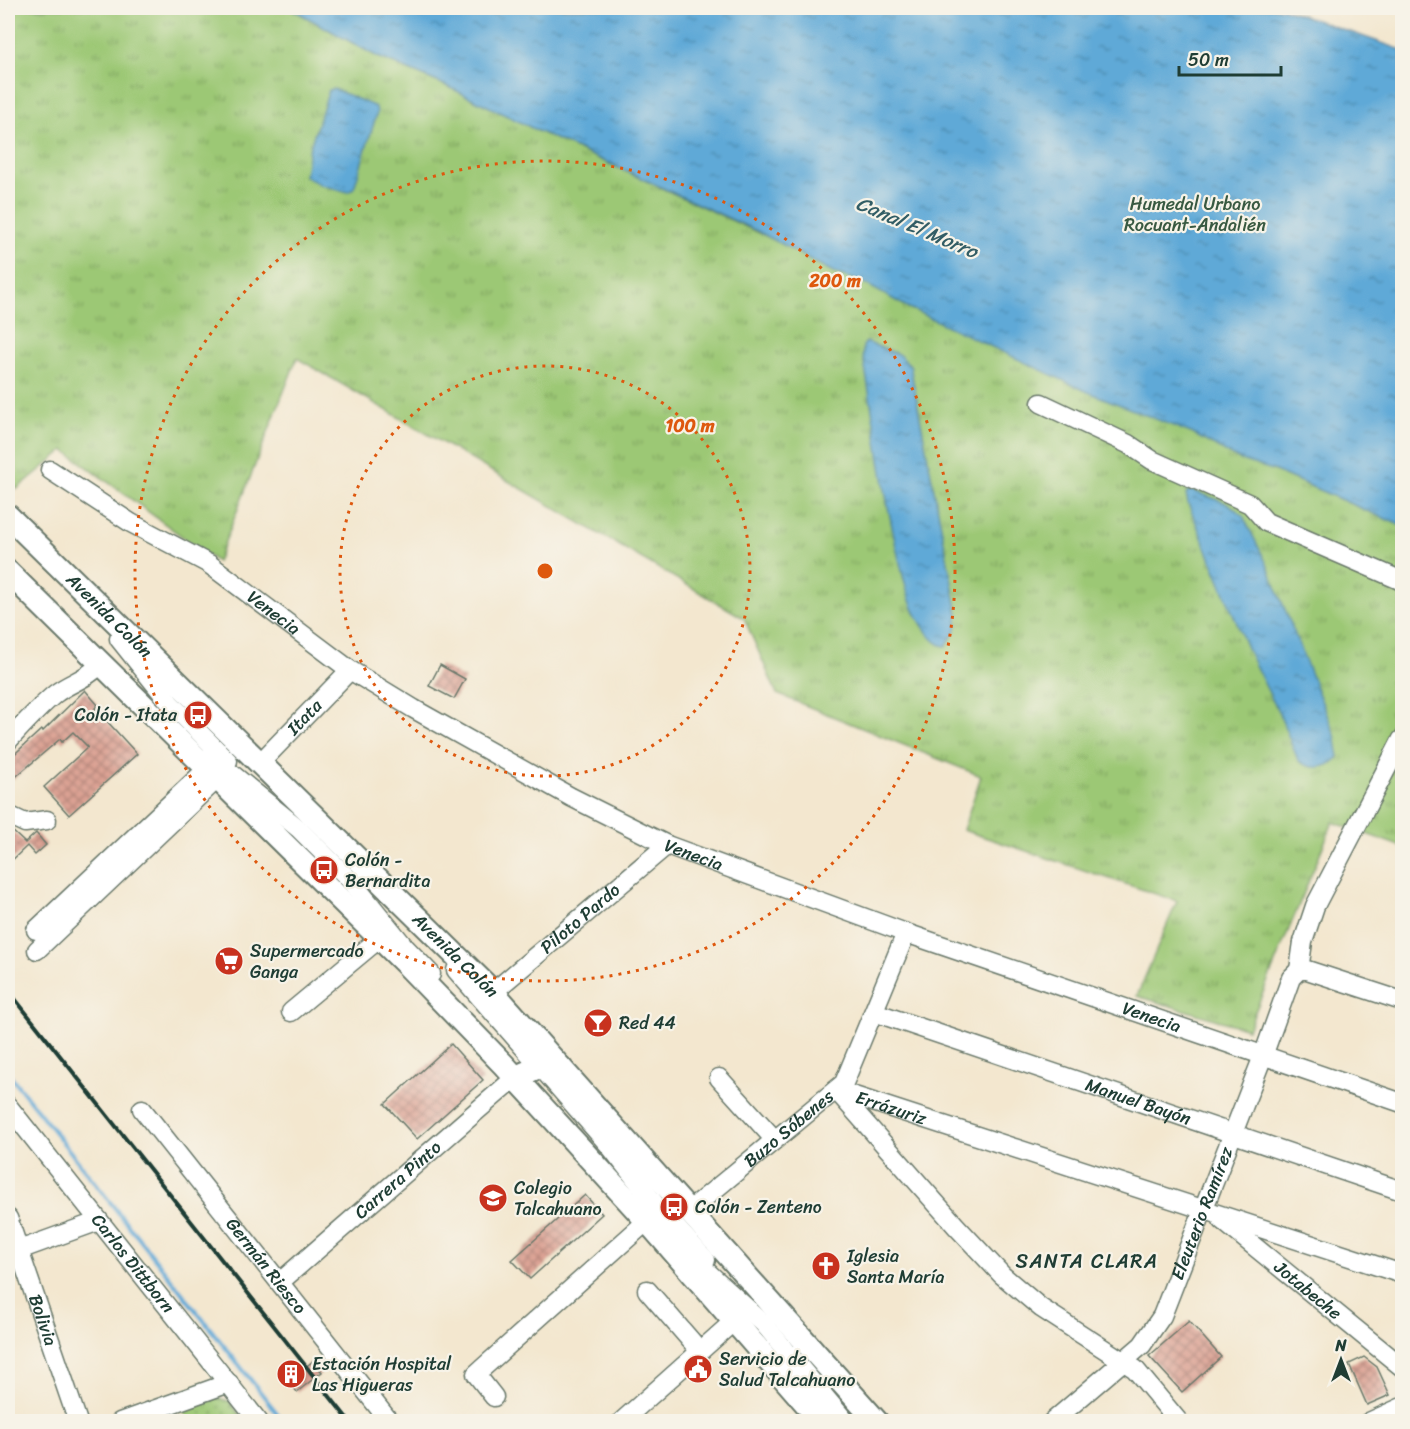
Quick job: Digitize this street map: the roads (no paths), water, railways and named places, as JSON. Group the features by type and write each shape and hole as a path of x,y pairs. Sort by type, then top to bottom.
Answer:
{"main road":[{"name":"Avenida Colón","path":"8,516 493,992 535,1070 647,1221 822,1422"},
{"name":"Avenida Colón","path":"8,572 380,938 535,1070 690,1210 877,1422"}],"street":[{"path":"1041,403 1128,444 1152,460 1250,504 1266,522 1402,581"},
{"name":"Venecia","path":"50,470 131,523 208,564 350,670 507,762 667,845 906,933 1402,1103"},
{"path":"8,529 114,633 178,712 238,770 298,814 447,960 688,1254 763,1323 846,1422"},
{"path":"8,558 226,772 286,817 314,844 352,882 404,946 535,1070 622,1160 656,1205 697,1251 762,1308 815,1361 841,1381"},
{"path":"8,741 52,696 70,684 86,678 101,664"},
{"name":"Itata","path":"260,764 350,670"},
{"path":"1402,739 1315,906 1303,942 1299,970 1307,970 1402,1001"},
{"path":"37,950 190,805 212,774"},
{"path":"36,930 212,774"},
{"path":"8,815 24,823 47,820"},
{"name":"Piloto Pardo","path":"493,992 667,845"},
{"name":"Buzo Sóbenes","path":"690,1210 836,1090 847,1077 906,933"},
{"path":"291,1012 380,938"},
{"name":"Eleuterio Ramírez","path":"1052,1422 1142,1345 1162,1316 1209,1211 1233,1134 1291,978 1299,970"},
{"name":"Manuel Bayón","path":"874,1012 1402,1191"},
{"name":"Carrera Pinto","path":"280,1282 535,1070"},
{"path":"719,1078 775,1140"},
{"name":"Errázuriz","path":"836,1090 1402,1274"},
{"name":"Errázuriz","path":"836,1090 956,1226 1015,1287 1048,1312 1124,1360 1148,1383 1179,1422"},
{"name":"Carlos Dittborn","path":"8,1106 259,1422"},
{"name":"Germán Riesco","path":"142,1109 390,1422"},
{"name":"Jotabeche","path":"1209,1211 1402,1367"},
{"name":"Bolivia","path":"8,1218 13,1252 78,1422"},
{"path":"13,1252 99,1221"},
{"path":"494,1397 476,1374 647,1221"},
{"path":"647,1290 700,1351"},
{"path":"621,1422 734,1321"},
{"path":"120,1422 229,1383"},
{"path":"1369,1422 1402,1407"}],"water":[{"name":"Humedal Urbano Rocuant-Andalién","path":"290,8 1282,8 1402,50 1402,526 1273,470 1240,460 1191,433 1088,392 909,308 862,282 835,273 759,232 538,131 447,86 376,56"},
{"path":"334,89 376,107 377,113 354,188 348,192 321,185 305,176 309,150 329,90"},
{"path":"866,342 898,354 910,365 958,614 956,630 946,646 928,634 918,617 910,601 900,565 863,356 863,346"},
{"path":"1190,490 1229,504 1243,516 1267,564 1335,735 1339,757 1330,764 1313,767 1298,760 1279,713 1249,653 1188,503 1186,494"}],"waterway":[{"path":"8,1073 284,1422"}],"railway":[{"path":"8,990 350,1422"}],"place":[{"name":"Colón - Itata","path":"198,715"},
{"name":"Colón - Bernardita","path":"324,870"},
{"name":"Supermercado Ganga","path":"229,961"},
{"name":"Red 44","path":"598,1023"},
{"name":"Colegio Talcahuano","path":"493,1198"},
{"name":"Colón - Zenteno","path":"674,1207"},
{"name":"Iglesia Santa María","path":"826,1266"},
{"name":"Servicio de Salud Talcahuano","path":"698,1369"},
{"name":"Estación Hospital Las Higueras","path":"291,1374"}],"district":[{"name":"SANTA CLARA","path":"1087,1261"}],"water label":[{"name":"Canal El Morro","path":"917,227"}]}
